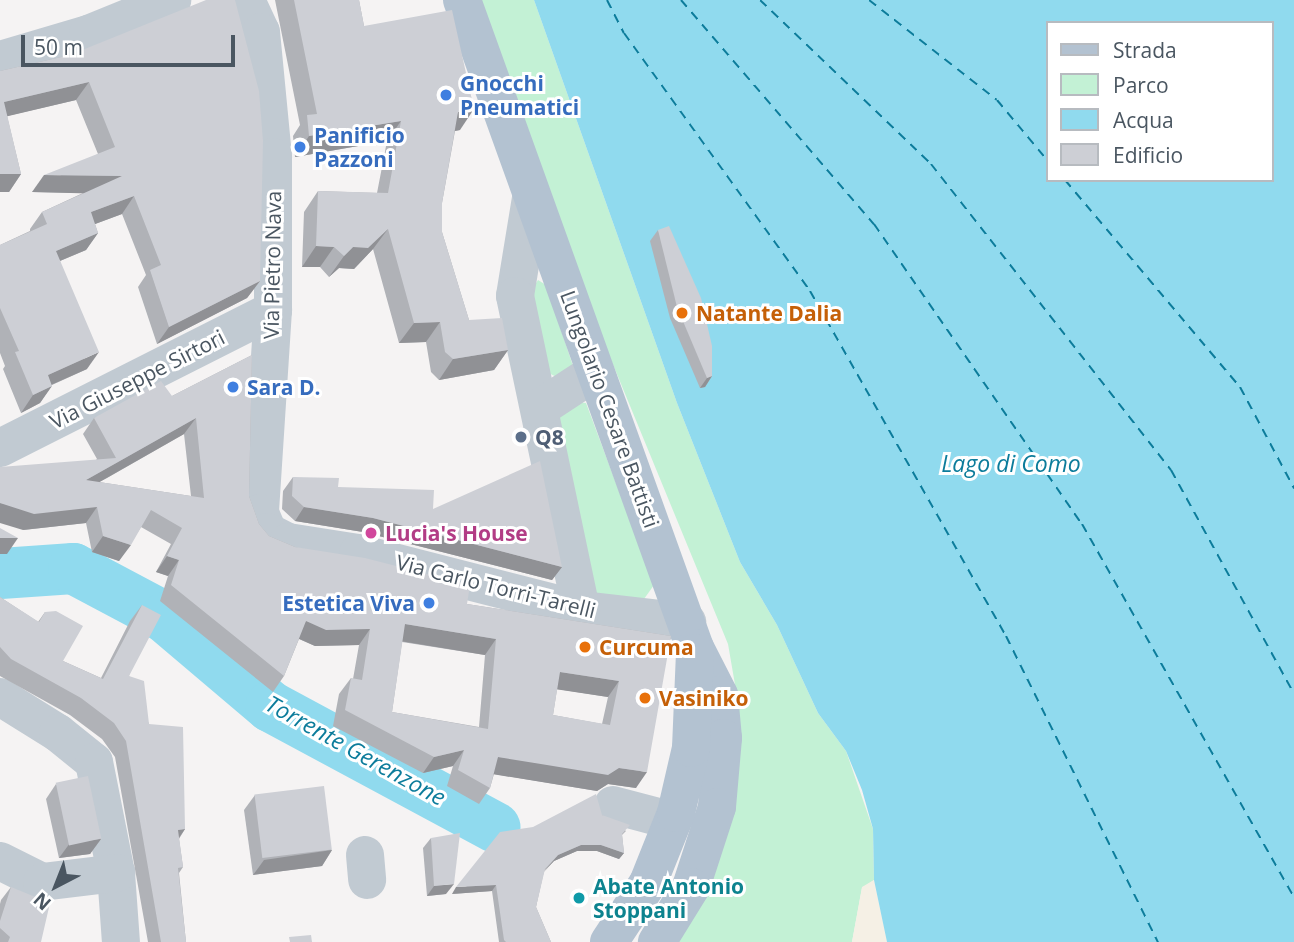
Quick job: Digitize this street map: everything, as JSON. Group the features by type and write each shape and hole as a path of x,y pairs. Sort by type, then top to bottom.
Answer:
{"main road":[{"name":"Lungolario Cesare Battisti","path":"462,0 531,198 691,635"},
{"path":"608,942 644,890 673,821 691,748 691,635"},
{"path":"657,942 697,872 720,790 720,705 716,685 691,635"}],"street":[{"path":"0,60 88,34 172,0"},
{"name":"Via Pietro Nava","path":"246,0 261,32 273,157 273,310 260,513 268,531"},
{"name":"Lungolario Cesare Battisti","path":"531,198 515,296 581,610"},
{"name":"Via Giuseppe Sirtori","path":"0,448 273,310"},
{"path":"540,408 595,372"},
{"name":"Via Carlo Torri-Tarelli","path":"268,531 288,542 358,553 691,635"},
{"path":"3,713 58,733 94,762 116,873 121,942"},
{"path":"613,805 673,821"},
{"path":"0,861 42,882 116,873"}],"green space":[{"path":"463,0 534,0 677,403 740,562 777,625 818,713 846,751 873,829 874,880 862,888 852,942 669,942 738,702 728,644"},
{"path":"538,280 546,285 573,366 559,378 544,371 529,294"},
{"path":"563,401 586,403 654,585 644,599 591,600 553,417"}],"sand":[{"path":"874,880 887,942 852,942 862,887"}],"water":[{"name":"Lago di Como","path":"534,0 1294,0 1294,942 887,942 874,880 873,829 862,790 846,751 818,713 777,625 740,562 677,403"}],"building":[{"path":"206,0 235,0 259,91 263,141 260,281 169,327 150,270 161,265 134,196 91,212 98,233 56,251 99,352 48,375 52,386 33,395 15,352 19,351 0,308 0,245 47,224 42,212 122,176 44,175 115,147 89,82 4,102 21,174 0,174 0,71 70,55"},
{"path":"294,0 359,0 364,26 452,10 474,109 458,112 442,203 442,232 469,320 502,318 508,350 453,359 445,352 440,322 414,323 388,229 368,248 353,247 344,256 334,247 316,246 318,191 388,193 401,121 309,136 307,115 317,114"},
{"path":"669,226 701,298 712,346 712,376 707,378 677,307 658,230"},
{"path":"252,355 249,496 259,524 269,536 295,547 365,558 470,585 467,604 671,636 647,772 619,768 608,775 498,757 490,788 458,770 464,750 434,757 345,710 351,678 362,680 370,629 326,630 306,621 284,676 171,585 179,560 167,556 182,528 151,510 131,545 103,536 97,507 34,514 0,503 0,467 116,458 94,418 161,381 172,396","holes":["196,418 204,498 86,480 118,462","405,624 496,639 488,729 392,712","560,672 619,681 610,725 553,715"]},
{"path":"540,461 562,567 373,518 304,507 292,496 293,477 339,478 338,487 434,490 433,509"},
{"path":"0,528 18,538 0,538"},
{"path":"0,597 39,622 45,612 56,611 83,626 63,661 103,679 142,605 161,615 129,676 144,681 149,724 183,727 185,829 178,830 183,867 178,868 186,942 161,942 126,741 114,723 81,698 11,659 0,647"},
{"path":"88,776 101,839 69,845 56,783"},
{"path":"324,786 332,850 262,858 255,795"},
{"path":"596,794 602,815 630,825 622,834 624,853 601,845 581,845 558,855 545,869 536,907 551,942 506,942 496,885 456,887 500,832 533,827"},
{"path":"460,833 454,884 434,886 431,838"},
{"path":"11,887 50,903 41,942 8,942 10,937 0,928"},
{"path":"311,935 312,942 290,942 289,937"}],"waterway":[{"name":"Torrente Gerenzone","path":"0,573 73,568 165,617 270,706 495,827"}],"ferry route":[{"path":"607,0 624,33 810,291 1006,636 1158,942"},
{"path":"681,0 874,224 1082,524 1294,897"},
{"path":"760,0 931,164 1171,470 1294,694"},
{"path":"869,0 997,100 1046,159"},
{"path":"1067,182 1240,387 1294,488"}],"place":[{"name":"Gnocchi Pneumatici","path":"446,95"},
{"name":"Panificio Pazzoni","path":"300,147"},
{"name":"Natante Dalia","path":"682,313"},
{"name":"Sara D.","path":"233,387"},
{"name":"Q8","path":"521,437"},
{"name":"Lucia's House","path":"371,533"},
{"name":"Estetica Viva","path":"429,603"},
{"name":"Curcuma","path":"585,647"},
{"name":"Vasiniko","path":"645,698"},
{"name":"Abate Antonio Stoppani","path":"579,898"}]}
